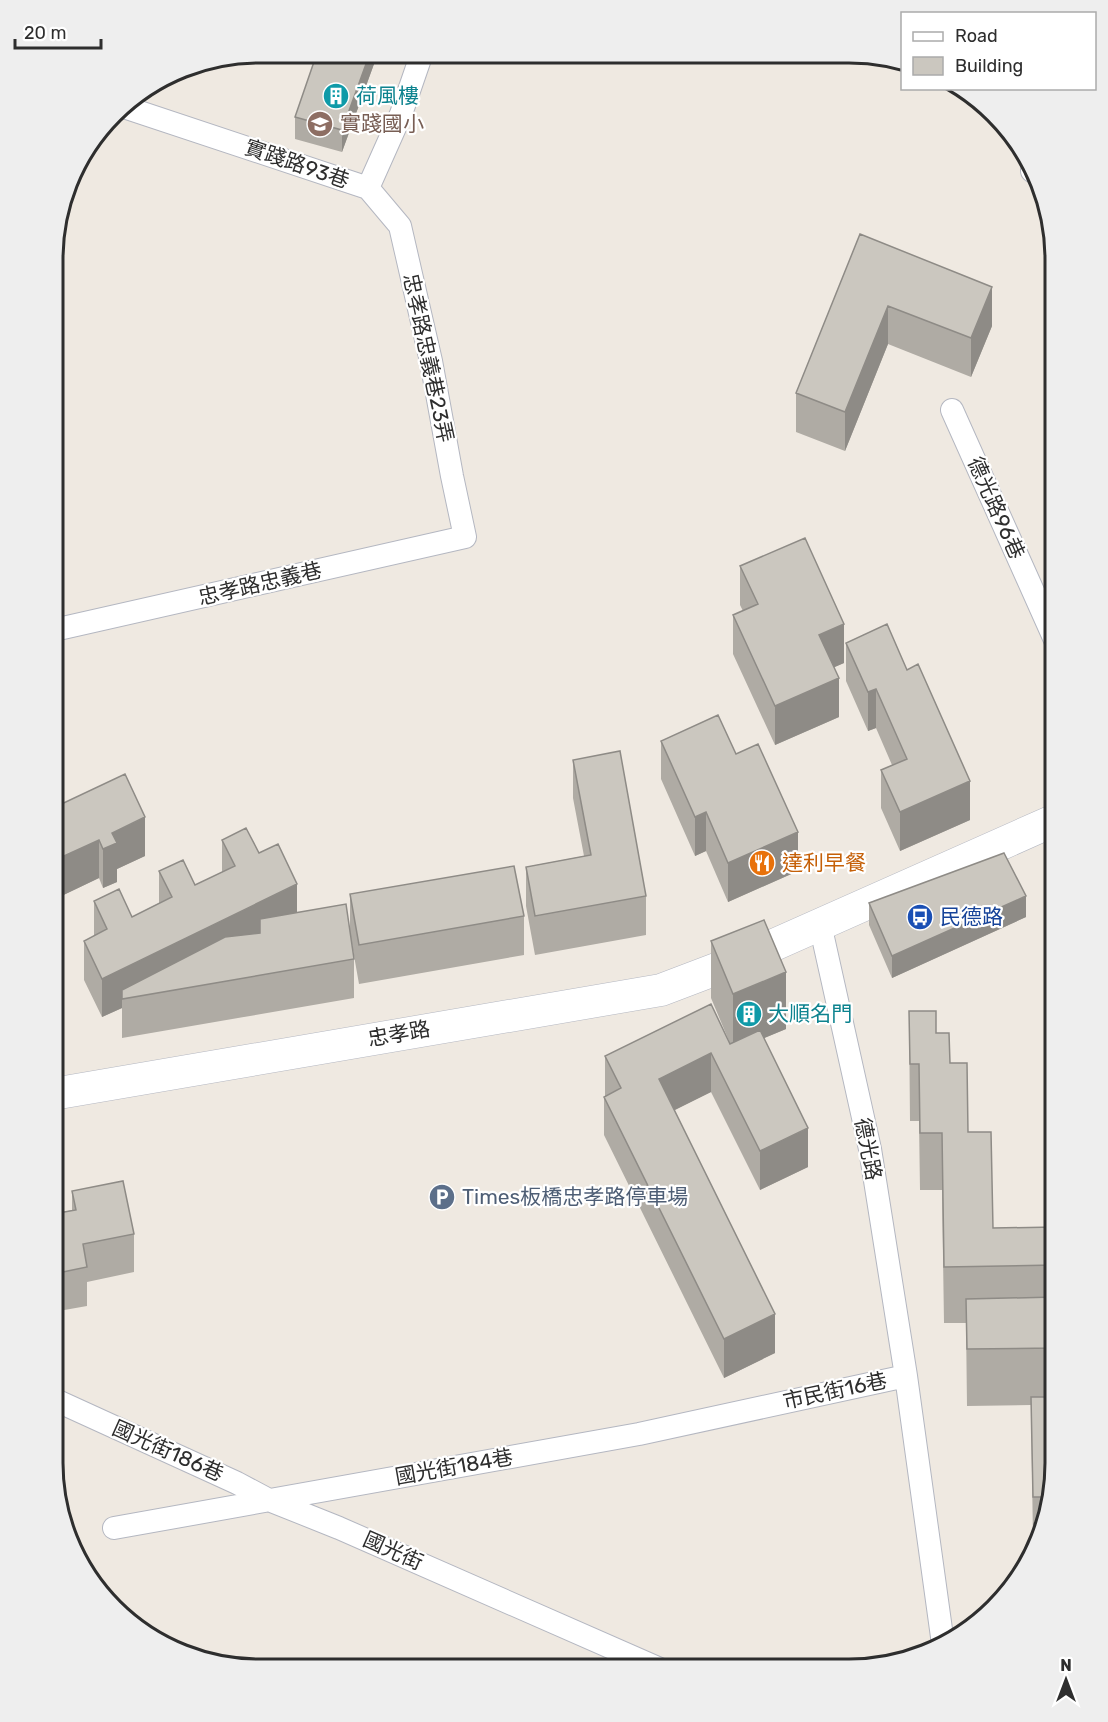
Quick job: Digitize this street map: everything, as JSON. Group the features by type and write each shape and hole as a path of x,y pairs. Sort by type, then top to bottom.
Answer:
{"street":[{"name":"實踐路93巷","path":"133,110 368,188 401,114 419,63"},
{"name":"忠孝路忠義巷23弄","path":"368,188 400,226 431,361 465,537"},
{"name":"德光路96巷","path":"952,410 1045,618"},
{"name":"忠孝路忠義巷","path":"63,628 465,537"},
{"path":"820,924 1045,824"},
{"name":"忠孝路","path":"63,1092 661,990 740,960 820,924"},
{"name":"德光路","path":"820,924 870,1149 906,1376"},
{"name":"市民街16巷","path":"639,1434 906,1376 942,1635"},
{"name":"國光街186巷","path":"63,1404 237,1483 269,1500"},
{"name":"國光街184巷","path":"269,1500 639,1434"},
{"path":"114,1528 269,1500"},
{"name":"國光街","path":"269,1500 339,1527 637,1659"}],"building":[{"path":"314,63 366,63 342,130 295,117"},
{"path":"860,234 992,287 971,338 888,306 845,412 796,393"},
{"path":"805,538 844,624 819,635 839,678 775,706 733,615 758,604 740,566"},
{"path":"887,624 907,670 918,664 970,781 900,812 881,770 907,759 876,689 868,692 846,643"},
{"path":"718,715 736,754 758,744 798,832 728,863 706,812 695,817 661,741"},
{"path":"620,751 646,896 535,916 526,867 591,855 573,760"},
{"path":"125,774 145,817 112,833 117,843 103,849 99,840 63,856 63,803"},
{"path":"246,828 259,853 278,844 297,884 102,979 84,941 107,929 94,901 119,889 132,917 172,897 159,871 183,860 195,885 235,866 222,840"},
{"path":"1004,853 1026,896 892,956 869,903"},
{"path":"514,866 524,916 359,945 350,894"},
{"path":"346,904 354,959 122,999 122,990 225,937 260,933 260,919"},
{"path":"764,920 786,972 733,994 711,941"},
{"path":"711,1004 730,1044 760,1030 808,1128 760,1151 711,1053 659,1079 775,1314 724,1339 604,1097 621,1088 605,1056"},
{"path":"909,1011 936,1011 936,1033 949,1033 950,1063 967,1063 968,1132 991,1132 993,1228 1045,1227 1045,1265 944,1267 942,1133 920,1133 919,1064 910,1064"},
{"path":"123,1181 134,1234 83,1244 87,1267 63,1272 63,1212 76,1210 72,1191"},
{"path":"1045,1297 1045,1348 967,1349 966,1299"},
{"path":"1031,1397 1045,1397 1045,1475 1042,1497 1033,1497"}],"place":[{"name":"荷風樓","path":"336,96"},
{"name":"實踐國小","path":"320,124"},
{"name":"達利早餐","path":"762,863"},
{"name":"民德路","path":"920,917"},
{"name":"大順名門","path":"749,1014"},
{"name":"Times板橋忠孝路停車場","path":"442,1197"}]}
